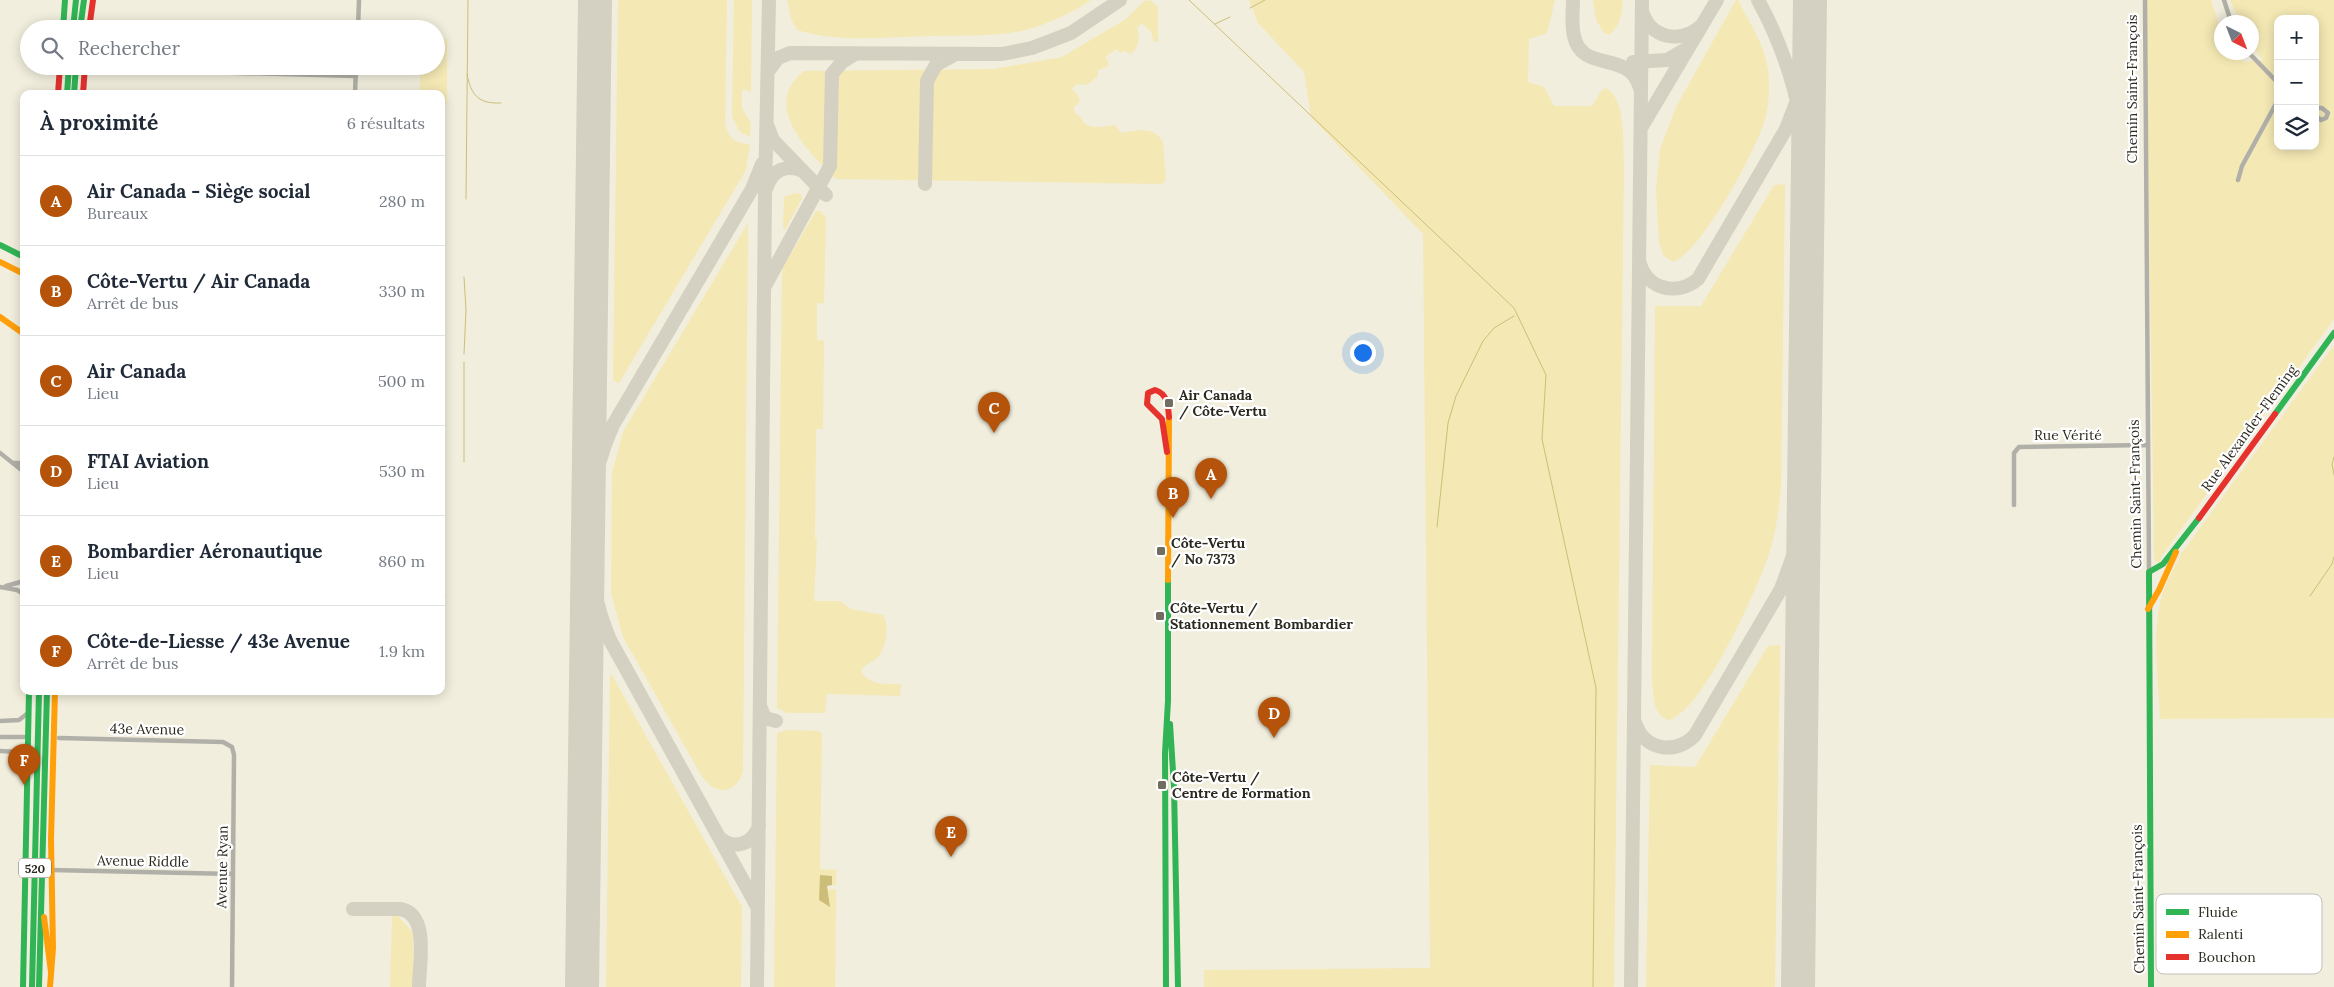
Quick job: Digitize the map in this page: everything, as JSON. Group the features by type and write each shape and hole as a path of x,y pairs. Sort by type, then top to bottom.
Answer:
{"main road":[{"path":"63,20 65,0"},
{"path":"73,20 75,0"},
{"path":"81,20 84,0"},
{"path":"90,20 93,0"},
{"path":"58,90 59,75"},
{"path":"67,90 68,75"},
{"path":"74,90 75,75"},
{"path":"83,90 84,75"},
{"path":"0,245 20,255"},
{"path":"0,262 20,272"},
{"path":"0,317 20,331"},
{"name":"Rue Alexander-Fleming","path":"2149,572 2163,564 2184,538 2334,333"},
{"path":"1166,987 1165,753 1168,700 1167,452 1169,421 1166,398 1163,392 1155,390 1148,393 1147,404 1162,419 1167,452"},
{"name":"Rue Alexander-Fleming","path":"2148,609 2155,601 2164,576 2184,538"},
{"name":"Chemin Saint-François","path":"2149,572 2151,987"},
{"path":"23,987 30,725 29,695"},
{"name":"520","path":"39,695 42,750 39,987"},
{"name":"520","path":"42,726 46,695"},
{"path":"50,987 53,941 52,870 55,695"},
{"path":"1168,700 1174,787 1178,987"},
{"name":"520","path":"32,987 42,750"},
{"path":"41,894 51,972"}],"street":[{"path":"358,20 359,0"},
{"name":"Chemin Saint-François","path":"2144,0 2149,572"},
{"path":"2224,0 2229,15"},
{"path":"2256,60 2274,79"},
{"path":"322,75 356,76 356,90"},
{"path":"2238,180 2242,166 2275,105"},
{"name":"Rue Vérité","path":"2014,505 2014,454 2019,447 2147,446"},
{"path":"0,454 20,468"},
{"path":"14,463 20,463"},
{"path":"1,587 20,582"},
{"path":"1,587 20,593"},
{"path":"0,721 19,720 29,712"},
{"path":"0,737 24,737"},
{"name":"43e Avenue","path":"59,738 223,742 232,747"},
{"name":"Avenue Ryan","path":"232,747 234,755 232,987"},
{"path":"0,751 20,752 29,759"},
{"name":"Avenue Riddle","path":"52,870 233,874"}],"shaded area":[{"path":"618,0 727,0 725,123 728,133 733,139 740,143 750,144 746,170 619,383 613,380"},
{"path":"734,0 752,0 751,92 742,89 742,108 751,123 750,137 740,132 732,117"},
{"path":"787,0 1091,0 1072,12 1023,31 983,35 846,38 829,37 797,30 791,19"},
{"path":"1150,0 1158,7 1158,42 1154,42 1151,32 1142,23 1137,28 1138,42 1131,54 1125,51 1120,53 1117,49 1105,57 1109,63 1107,67 1098,70 1098,76 1087,85 1077,84 1072,89 1077,94 1080,102 1074,107 1075,114 1080,116 1086,124 1095,127 1115,125 1121,133 1145,130 1155,133 1160,137 1163,142 1166,179 1162,184 836,179 813,156 793,128 788,113 787,99 792,85 804,71 993,69 1062,57 1126,19 1143,2"},
{"path":"1249,0 1555,0 1547,33 1529,39 1528,82 1544,87 1554,106 1592,106 1601,91 1606,88 1617,101 1622,124 1624,167 1614,987 1204,987 1204,970 1430,968 1423,234 1311,117 1304,72 1258,23"},
{"path":"1593,0 1623,0 1618,24 1609,35 1604,33 1596,20"},
{"path":"1736,0 1738,0 1764,52 1769,75 1766,116 1741,173 1713,220 1685,254 1673,262 1664,256 1659,243 1656,189 1660,149 1676,107"},
{"path":"2146,0 2211,0 2216,15 2214,15 2214,60 2243,60 2245,62 2263,60 2259,55 2259,15 2237,15 2230,0 2334,0 2334,319 2161,557 2160,563 2155,561"},
{"path":"445,39 447,39 447,103 445,105 445,90 420,90 420,75 445,75"},
{"path":"1785,184 1781,487 1774,537 1767,561 1745,612 1714,670 1683,712 1669,720 1659,714 1655,704 1652,680 1655,306 1701,306 1774,185"},
{"path":"796,193 801,194 802,198 785,230 783,229 784,197"},
{"path":"816,211 820,211 826,218 824,303 817,303 817,340 824,341 823,429 816,429 815,538 817,539 814,601 840,601 851,609 883,615 887,631 883,649 877,658 861,670 868,679 878,683 901,684 900,696 827,694 825,713 787,713 777,708 782,273 783,267"},
{"path":"748,223 743,771 735,785 730,789 724,790 712,786 701,775 623,637 611,593 612,473 623,432"},
{"path":"2334,345 2334,718 2160,719 2156,642 2159,611 2168,580 2181,554"},
{"path":"1780,645 1775,987 1646,987 1650,765 1695,767 1768,646"},
{"path":"610,675 612,675 742,907 741,987 606,987"},
{"path":"788,730 818,731 822,733 820,869 836,870 836,885 832,885 832,876 820,875 830,894 828,889 836,890 835,987 774,987 777,733"},
{"path":"820,875 832,876 832,885 827,886 830,907 819,900"},
{"path":"392,916 398,916 413,933 414,987 390,987"}],"waterway":[{"path":"466,199 468,0"},
{"path":"1189,0 1514,308 1546,375 1542,439 1596,688 1593,987"},
{"path":"1250,8 1265,0"},
{"path":"1215,24 1230,17"},
{"path":"467,74 473,93 477,97 487,102 501,103"},
{"path":"464,277 466,310 464,354"},
{"path":"1437,527 1448,423 1456,396 1483,341 1494,328 1514,316"},
{"path":"464,362 464,462"},
{"path":"2334,457 2332,464 2334,475"},
{"path":"2310,596 2332,564 2334,557"}],"taxiway":[{"path":"757,987 765,194 769,0"},
{"path":"769,70 778,58 790,53 1002,54 1032,48 1071,33 1120,0"},
{"path":"1573,0 1573,31 1579,48 1586,55 1626,69 1634,76 1640,88"},
{"path":"1631,987 1642,0"},
{"path":"1641,128 1717,0"},
{"path":"1758,0 1779,44 1794,90 1804,138 1808,187"},
{"path":"1642,11 1652,28 1667,36 1676,37 1684,35 1693,32 1701,26"},
{"path":"1640,264 1650,280 1665,288 1682,287 1698,279 1786,129 1804,82 1810,38"},
{"path":"1633,62 1667,60 1686,49"},
{"path":"765,286 830,166 832,74 842,62 855,54"},
{"path":"925,184 927,81 936,65 954,55"},
{"path":"768,127 773,140 826,195"},
{"path":"757,906 610,640 594,587 590,560 589,532 595,478 613,425 752,189 762,164"},
{"path":"767,187 772,176 780,170 791,168 803,171"},
{"path":"1635,722 1645,739 1661,747 1679,746 1695,735 1781,589 1798,542 1804,501"},
{"path":"760,706 765,718 776,721"},
{"path":"719,837 731,844 742,844 752,837 759,826"},
{"path":"353,909 400,909 409,913 416,920 421,941 419,987"},
{"path":"583,942 584,987"}],"runway":[{"path":"582,987 595,0"},
{"path":"1798,987 1810,0"}],"traffic: fast":[{"path":"64,20 65,0"},
{"path":"74,20 76,0"},
{"path":"81,20 84,0"},
{"path":"67,90 68,75"},
{"path":"74,90 75,75"},
{"path":"0,245 20,255"},
{"path":"2275,414 2334,333"},
{"path":"2151,987 2149,572 2163,564 2199,518"},
{"path":"1166,987 1165,753 1168,701 1168,580"},
{"path":"23,987 29,695"},
{"path":"32,987 39,695"},
{"path":"39,987 47,695"},
{"path":"1170,724 1174,787 1178,987"}],"traffic: slow":[{"path":"0,262 20,272"},
{"path":"0,317 20,331"},
{"path":"1168,580 1169,417"},
{"path":"2148,609 2176,552"},
{"path":"50,987 53,948 51,839 55,695"},
{"path":"44,917 51,972"}],"traffic: jam":[{"path":"90,20 93,0"},
{"path":"58,90 59,75"},
{"path":"83,90 84,75"},
{"path":"1167,452 1162,419 1147,404 1148,393 1155,390 1163,394 1169,417"},
{"path":"2199,518 2275,414"}],"place":[{"name":"Air Canada / Côte-Vertu","path":"1169,403"},
{"name":"Air Canada","path":"994,433"},
{"name":"Air Canada - Siège social","path":"1211,499"},
{"name":"Côte-Vertu / Air Canada","path":"1173,518"},
{"name":"Côte-Vertu / No 7373","path":"1161,551"},
{"name":"Côte-Vertu / Stationnement Bombardier","path":"1160,616"},
{"name":"FTAI Aviation","path":"1274,738"},
{"name":"Côte-de-Liesse / 43e Avenue","path":"24,785"},
{"name":"Côte-Vertu / Centre de Formation","path":"1162,785"},
{"name":"Bombardier Aéronautique","path":"951,857"}]}
